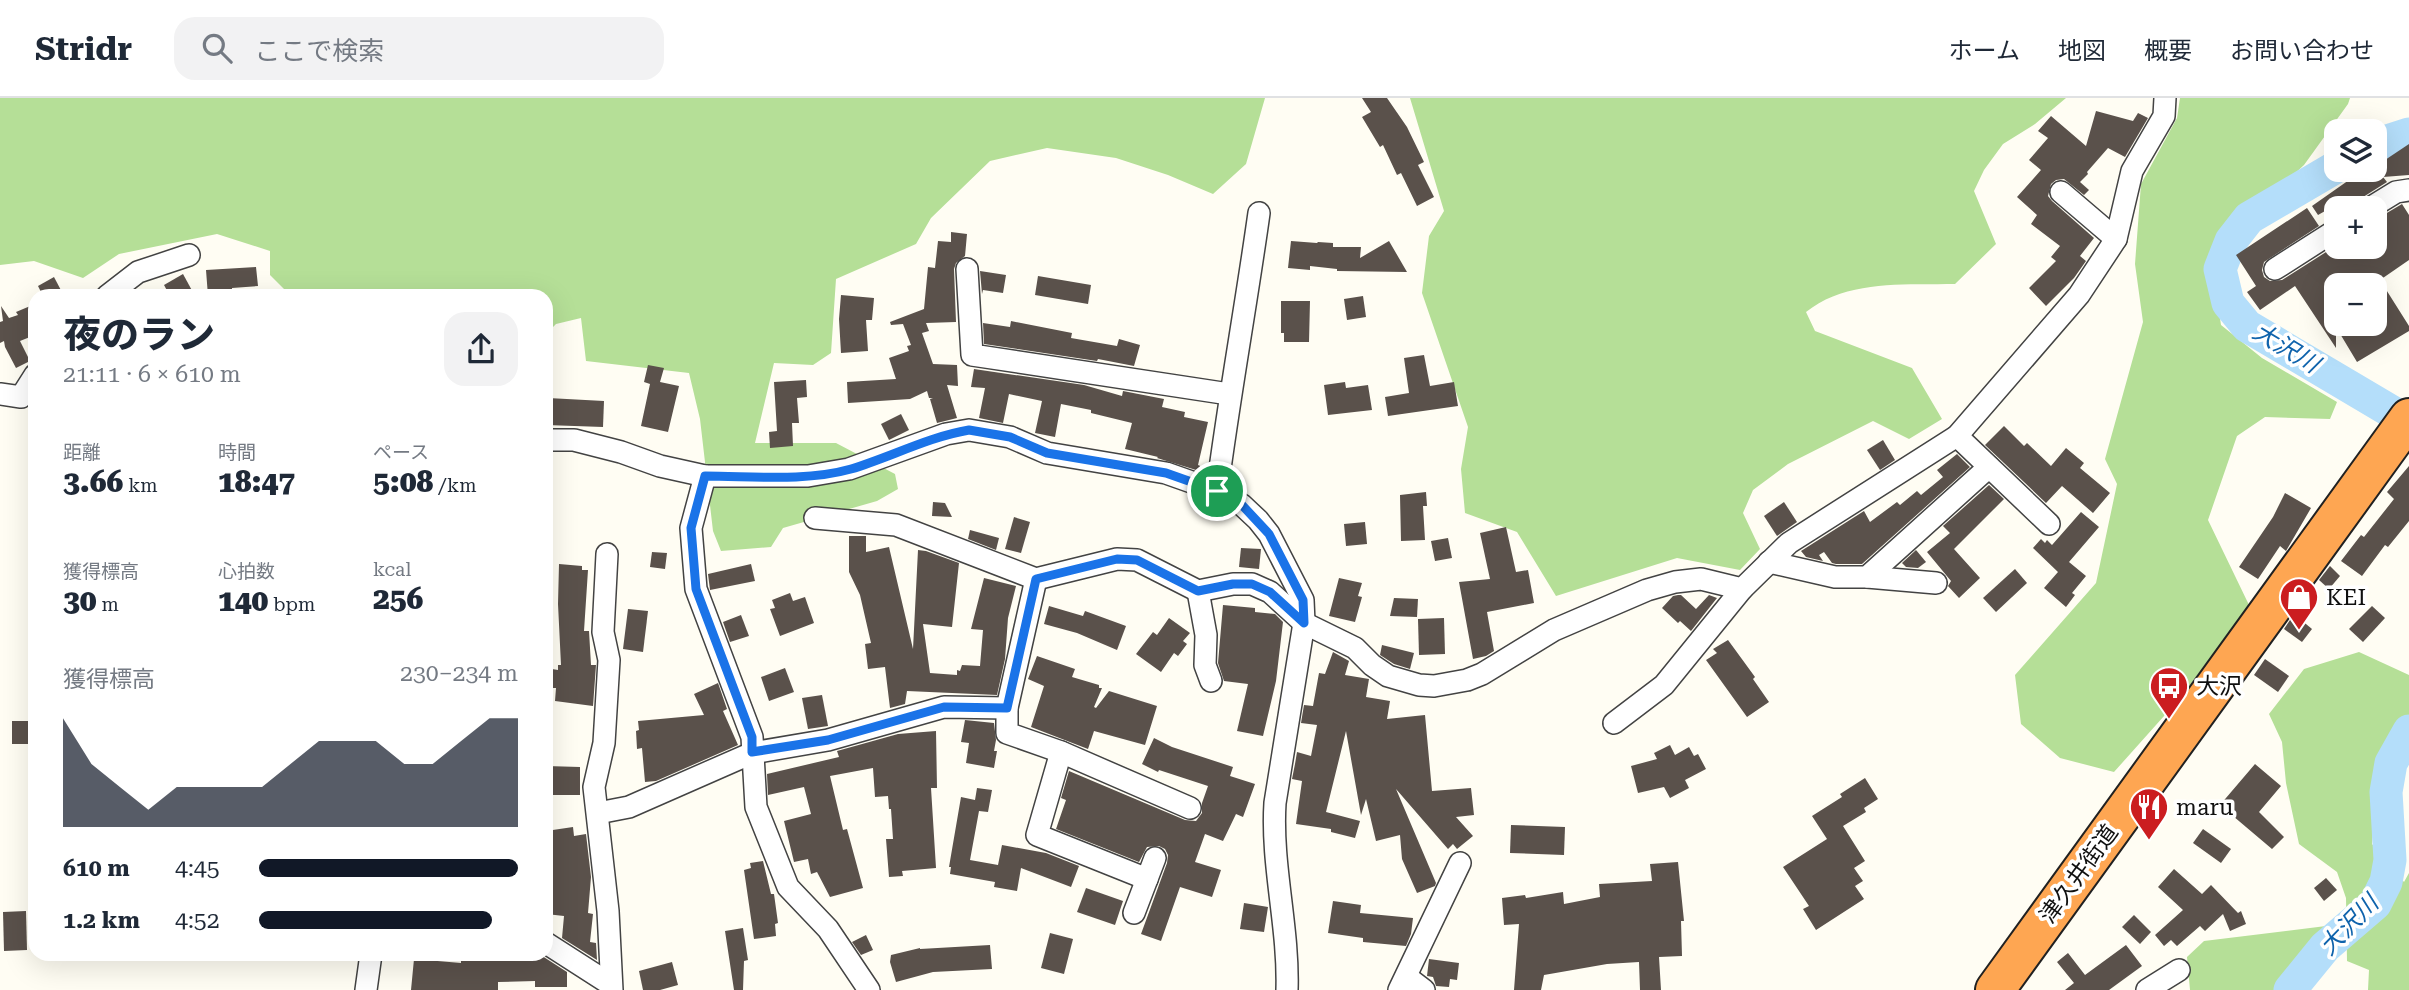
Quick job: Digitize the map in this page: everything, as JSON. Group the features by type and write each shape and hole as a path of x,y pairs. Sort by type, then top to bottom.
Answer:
{"highway":[{"name":"津久井街道","path":"1995,990 2402,428"}],"street":[{"path":"1614,723 1664,685 1742,589 1789,543 1957,436 2079,295 2116,239 2132,171 2164,116 2165,98"},
{"path":"2387,198 2396,192 2409,190"},
{"path":"2061,192 2116,239"},
{"path":"1217,491 1229,394 1259,213"},
{"path":"2275,270 2324,238"},
{"path":"116,289 138,272 188,255"},
{"path":"967,269 972,355 1229,394"},
{"path":"0,394 21,397 28,386"},
{"path":"553,440 574,440 621,452 660,466 705,476 808,476 849,469 946,434 969,430 1010,437 1047,453 1166,473 1217,491 1242,505 1269,534 1303,600 1304,623 1275,803 1273,832 1287,948 1287,990"},
{"path":"1957,436 2049,524"},
{"path":"1867,577 1989,467"},
{"path":"705,476 691,528 696,589 752,737 756,807 788,887 828,929 869,990"},
{"path":"815,518 896,525 1036,579 1117,559 1127,559 1145,563 1198,591 1233,584 1252,584 1270,592 1304,623 1355,648 1388,676 1419,685 1448,685 1482,674 1555,630 1647,590 1675,582 1701,579 1742,589"},
{"path":"607,554 603,632 609,660 604,743 594,787 608,911 611,987"},
{"path":"1769,562 1835,577 1936,583"},
{"path":"1036,579 1007,708 1007,733 1061,751 1190,808"},
{"path":"1198,591 1206,635 1205,665 1210,681"},
{"path":"598,813 629,807 752,752 828,740 944,707 1007,708"},
{"path":"1061,751 1037,835 1147,879"},
{"path":"1134,913 1155,858"},
{"path":"1424,990 1403,983 1460,863"},
{"path":"553,948 611,987"},
{"path":"366,990 370,961"},
{"path":"2147,990 2179,970"}],"green space":[{"path":"0,98 1265,98 1246,164 1213,194 1168,175 1116,158 1047,148 990,161 931,218 916,244 836,279 831,353 813,365 774,363 755,443 836,443 895,474 898,489 877,501 783,528 771,547 721,551 713,531 700,419 689,373 586,361 581,318 553,327 553,289 284,289 270,275 270,251 217,234 119,254 83,278 34,261 0,265"},
{"path":"1410,98 2066,98 2035,124 2003,144 1984,170 1974,191 1996,244 1955,284 1858,289 1822,301 1806,312 1815,331 1912,368 1942,419 1909,439 1873,421 1788,464 1753,490 1743,513 1760,549 1740,570 1677,558 1556,596 1517,532 1465,513 1461,469 1468,427 1422,293 1429,236 1444,211"},
{"path":"2180,98 2350,98 2337,119 2324,119 2324,137 2304,165 2228,236 2213,273 2221,325 2262,358 2337,402 2330,419 2265,417 2237,436 2208,520 2249,605 2181,697 2114,772 2060,758 2021,724 2015,675 2096,583 2117,484 2105,459 2143,322 2135,264 2141,184 2177,118"},
{"path":"2359,652 2409,675 2409,717 2378,760 2372,844 2404,882 2409,873 2409,990 2368,990 2369,970 2347,961 2346,898 2337,872 2299,844 2286,783 2282,742 2269,714 2304,669"},
{"path":"2326,926 2327,967 2295,990 2190,990 2187,957 2204,941"}],"building":[{"path":"1362,98 1387,98 1407,127 1424,162 1418,165 1434,197 1417,206 1401,173 1397,175 1383,145 1380,147 1362,117 1371,112"},
{"path":"2096,111 2133,121 2138,113 2148,118 2125,157 2108,148 2087,172 2080,182 2089,190 2084,195 2064,179 2051,184 2048,196 2094,238 2080,256 2086,261 2074,278 2046,306 2029,288 2056,261 2051,257 2060,246 2031,224 2037,215 2017,197 2041,170 2029,160 2048,138 2038,131 2051,116 2086,146"},
{"path":"2409,144 2409,175 2387,177 2387,159"},
{"path":"2346,182 2387,182 2365,196 2326,196"},
{"path":"2324,198 2324,212 2318,215 2312,206"},
{"path":"2402,204 2409,215 2409,260 2387,275 2387,273 2324,273 2324,330 2295,286 2260,310 2247,292 2256,286 2236,255 2307,208 2319,226 2264,262 2264,277 2270,281 2282,280 2324,253 2324,259 2387,259 2387,213"},
{"path":"951,232 967,234 965,256 956,263 954,269 956,322 926,323 929,331 922,333 933,364 957,365 958,386 947,385 957,418 937,423 930,399 933,398 929,398 927,391 910,399 848,403 847,382 896,379 889,358 909,351 907,346 911,345 903,324 891,325 890,322 924,309 928,267 935,268 938,241 951,242"},
{"path":"1291,241 1333,243 1333,247 1361,247 1360,258 1389,241 1407,272 1337,271 1310,266 1310,270 1288,268"},
{"path":"256,267 258,286 207,289 206,270"},
{"path":"980,271 1006,275 1003,293 983,290 982,294"},
{"path":"183,274 191,289 166,289 164,285"},
{"path":"1038,276 1091,285 1088,304 1035,295"},
{"path":"54,277 60,289 40,289 38,286"},
{"path":"2387,291 2409,326 2409,331 2357,362 2341,336 2387,336"},
{"path":"841,295 874,298 872,320 866,320 868,351 841,353"},
{"path":"1363,296 1366,317 1347,320 1344,299"},
{"path":"1281,301 1310,301 1309,342 1284,342 1284,333 1281,333"},
{"path":"1,306 9,318 18,315 16,312 28,307 28,338 20,341 28,362 16,368 4,341 0,343 0,322 3,321"},
{"path":"1011,321 1072,333 1071,338 1117,346 1119,339 1140,345 1134,366 984,344 983,323 1010,327"},
{"path":"2328,336 2336,336 2336,348"},
{"path":"1424,355 1430,386 1454,382 1458,406 1388,416 1385,397 1409,393 1404,358"},
{"path":"648,365 664,368 660,382 679,386 668,432 641,426 650,384 644,382"},
{"path":"974,369 1084,385 1122,396 1123,391 1164,399 1162,407 1185,412 1184,417 1208,422 1198,465 1207,469 1206,473 1125,449 1132,423 1091,413 1091,410 1061,404 1055,437 1035,433 1042,401 1009,394 1003,423 979,418 985,388 971,387"},
{"path":"806,380 807,397 797,398 799,423 792,423 793,446 770,448 769,432 777,431 774,382"},
{"path":"1345,382 1346,388 1368,385 1372,410 1328,415 1324,385"},
{"path":"553,398 604,401 603,427 553,425"},
{"path":"901,414 909,430 889,440 881,424"},
{"path":"2004,426 2024,446 2027,443 2051,466 2066,448 2084,463 2080,468 2110,493 2093,513 2062,486 2046,503 1985,445"},
{"path":"1883,440 1895,460 1880,470 1867,450"},
{"path":"1957,454 1970,467 1862,564 1836,564 1832,563 1824,552 1819,555 1823,561 1806,557 1801,551 1864,511 1870,522 1897,502 1900,505 1917,491 1921,495 1943,477 1937,470"},
{"path":"2409,466 2409,521 2388,547 2385,545 2362,576 2341,561 2394,499 2387,492"},
{"path":"1989,485 2004,499 1954,549 1980,578 1959,598 1948,586 1951,581 1927,552 1950,533 1943,526"},
{"path":"1426,492 1427,506 1423,506 1425,540 1401,541 1400,495"},
{"path":"2285,493 2311,508 2286,551 2280,546 2258,579 2239,567 2273,517"},
{"path":"933,502 945,503 952,517 932,516"},
{"path":"1784,502 1797,522 1777,536 1764,516"},
{"path":"2081,512 2099,527 2069,562 2086,576 2072,593 2075,595 2066,607 2044,588 2058,572 2033,548 2041,539 2052,545"},
{"path":"1014,517 1030,522 1021,553 1005,549"},
{"path":"1365,522 1367,544 1346,546 1344,524"},
{"path":"1506,527 1516,572 1528,570 1534,603 1487,612 1494,651 1473,659 1459,582 1490,579 1480,533"},
{"path":"970,530 999,538 996,550 968,539"},
{"path":"849,536 866,536 866,552 889,547 913,649 918,550 959,563 952,627 923,624 930,673 957,675 957,670 960,671 962,665 980,666 983,630 971,629 984,578 1016,586 1008,618 1005,659 997,695 907,691 905,704 890,708 885,667 868,669 865,644 871,643 860,595 849,572"},
{"path":"1448,538 1452,558 1435,561 1431,541"},
{"path":"1241,548 1261,549 1259,569 1239,567"},
{"path":"1916,550 1926,562 1918,568 1906,567 1902,563"},
{"path":"652,552 667,553 665,569 650,567"},
{"path":"559,564 582,566 582,570 588,570 584,631 589,631 591,665 596,665 593,706 555,701 553,669 558,670 558,665 561,665"},
{"path":"751,564 755,581 710,590 708,574"},
{"path":"2330,566 2340,576 2329,589 2319,580"},
{"path":"2015,569 2027,583 1996,612 1983,598"},
{"path":"1339,578 1362,583 1358,596 1362,597 1355,622 1329,616"},
{"path":"790,593 793,601 805,597 814,623 780,636 770,609 775,608 772,600"},
{"path":"1681,595 1696,609 1709,595 1717,598 1691,631 1662,608 1673,596"},
{"path":"1394,598 1418,599 1417,617 1390,616"},
{"path":"1223,605 1255,608 1255,612 1275,614 1283,622 1276,681 1263,736 1237,731 1248,684 1224,681 1218,663"},
{"path":"1049,606 1083,616 1085,611 1126,626 1117,650 1077,633 1044,624"},
{"path":"2372,606 2385,618 2363,642 2349,629"},
{"path":"628,609 648,611 643,652 623,649"},
{"path":"2294,614 2312,629 2302,642 2284,629"},
{"path":"741,615 749,636 730,642 723,622"},
{"path":"1169,618 1190,633 1183,641 1187,644 1178,656 1174,653 1161,672 1136,654 1153,632 1157,635"},
{"path":"1444,618 1445,654 1419,655 1418,619"},
{"path":"1728,640 1755,677 1753,679 1769,702 1747,717 1706,660 1717,653 1713,649"},
{"path":"1382,645 1414,653 1410,669 1394,664 1380,655"},
{"path":"1333,652 1349,661 1345,675 1369,679 1366,697 1390,701 1387,719 1425,715 1432,791 1471,788 1474,815 1456,817 1473,836 1457,849 1453,844 1448,849 1396,789 1435,886 1417,893 1402,859 1400,835 1376,841 1366,799 1361,815 1346,731 1326,812 1360,821 1355,838 1331,832 1331,829 1296,824 1302,781 1292,779 1297,752 1311,756 1317,725 1301,723 1304,705 1313,706 1319,673 1325,674"},
{"path":"1037,656 1075,669 1072,677 1099,685 1099,688 1102,688 1094,707 1096,708 1109,691 1157,706 1145,745 1094,731 1088,749 1031,727 1044,686 1028,679"},
{"path":"2265,659 2289,676 2278,692 2254,675"},
{"path":"785,668 794,692 769,701 761,677"},
{"path":"718,683 727,709 723,711 738,745 656,781 645,782 642,748 637,749 638,721 704,715 694,694"},
{"path":"822,695 828,726 808,729 802,698"},
{"path":"965,720 994,723 994,751 997,751 994,768 966,763 969,743 961,742"},
{"path":"12,721 28,721 28,744 12,744"},
{"path":"936,731 937,788 931,788 936,868 902,871 903,876 889,877 886,839 893,839 891,809 888,796 875,797 873,768 830,776 843,830 847,829 863,888 830,897 817,872 811,874 808,859 794,862 784,821 811,814 804,787 768,795 767,774 839,757 837,751 898,734"},
{"path":"1154,738 1172,747 1233,767 1230,776 1255,784 1243,817 1236,814 1223,841 1205,834 1195,862 1221,870 1212,897 1180,887 1161,941 1141,934 1167,863 1168,855 1165,849 1159,846 1147,847 1139,862 1056,829 1066,800 1061,798 1069,771 1185,820 1196,821 1202,813 1202,803 1208,786 1159,770 1158,772 1142,764"},
{"path":"1670,745 1675,755 1689,747 1694,756 1698,754 1706,769 1685,780 1689,788 1670,798 1664,787 1638,793 1631,766 1657,759 1654,753"},
{"path":"2255,764 2281,786 2259,812 2284,837 2272,849 2220,805"},
{"path":"553,766 580,767 580,795 553,795"},
{"path":"1865,778 1878,799 1864,808 1866,812 1843,826 1865,861 1854,868 1863,881 1855,886 1864,899 1816,930 1803,909 1809,906 1783,867 1827,839 1812,816"},
{"path":"977,788 992,790 988,812 979,811 970,860 998,865 1002,845 1046,853 1079,866 1071,887 1021,868 1017,891 994,887 995,882 950,874 961,797 975,800"},
{"path":"1511,825 1565,827 1564,855 1510,853"},
{"path":"573,827 574,836 586,834 591,877 588,913 593,914 590,942 596,943 597,960 562,938 564,916 553,915 553,830"},
{"path":"2203,829 2231,849 2221,863 2193,843"},
{"path":"763,861 771,894 774,894 778,923 775,924 776,936 754,939 744,870 751,868 750,863"},
{"path":"1678,862 1684,921 1681,921 1682,956 1659,957 1661,990 1640,990 1639,962 1607,964 1544,975 1541,990 1514,990 1519,924 1504,925 1502,898 1525,895 1526,898 1563,892 1564,904 1600,897 1599,884 1652,881 1650,864"},
{"path":"2174,869 2202,894 2211,885 2238,913 2241,911 2246,924 2230,931 2223,914 2205,931 2200,926 2177,946 2171,940 2164,946 2155,935 2183,910 2158,887"},
{"path":"2326,878 2337,890 2324,901 2314,888"},
{"path":"1086,888 1123,901 1115,925 1077,912"},
{"path":"1333,901 1361,905 1360,913 1413,918 1406,946 1363,942 1363,938 1328,933"},
{"path":"1244,903 1268,907 1264,932 1240,929"},
{"path":"26,911 27,950 4,951 3,912"},
{"path":"2134,915 2151,932 2140,944 2122,927"},
{"path":"743,928 748,960 744,961 743,990 734,990 725,931"},
{"path":"1050,933 1073,939 1064,974 1041,968"},
{"path":"866,935 873,950 861,955 852,942"},
{"path":"990,945 992,969 933,972 896,982 890,962 891,955 920,948"},
{"path":"2126,945 2142,966 2109,990 2065,990 2074,983 2057,962 2068,953 2085,975"},
{"path":"1429,959 1459,963 1457,980 1450,979 1449,987 1436,986 1433,977 1427,976"},
{"path":"414,961 550,961 567,972 567,987 535,987 535,981 498,982 498,990 411,990"},
{"path":"672,962 678,985 660,990 643,990 639,971"}],"waterway":[{"name":"大沢川","path":"2387,141 2409,134"},
{"name":"大沢川","path":"2324,174 2249,218 2231,241 2220,269 2228,303 2247,326 2409,422"},
{"name":"大沢川","path":"2290,990 2325,947 2375,904 2386,882 2390,860 2386,792 2391,763 2409,731"}],"place":[{"name":"KEI","path":"2299,631"},
{"name":"大沢","path":"2169,720"},
{"name":"maru","path":"2149,841"}],"route":[{"path":"969,430 1010,437 1047,453 1166,473 1217,491 1242,505 1269,534 1303,600 1304,623 1270,592 1252,584 1233,584 1198,591 1145,563 1117,559 1036,579 1007,708 944,707 828,740 752,752 752,737 696,589 691,528 705,476 808,476 849,469 946,434 969,430"}]}
